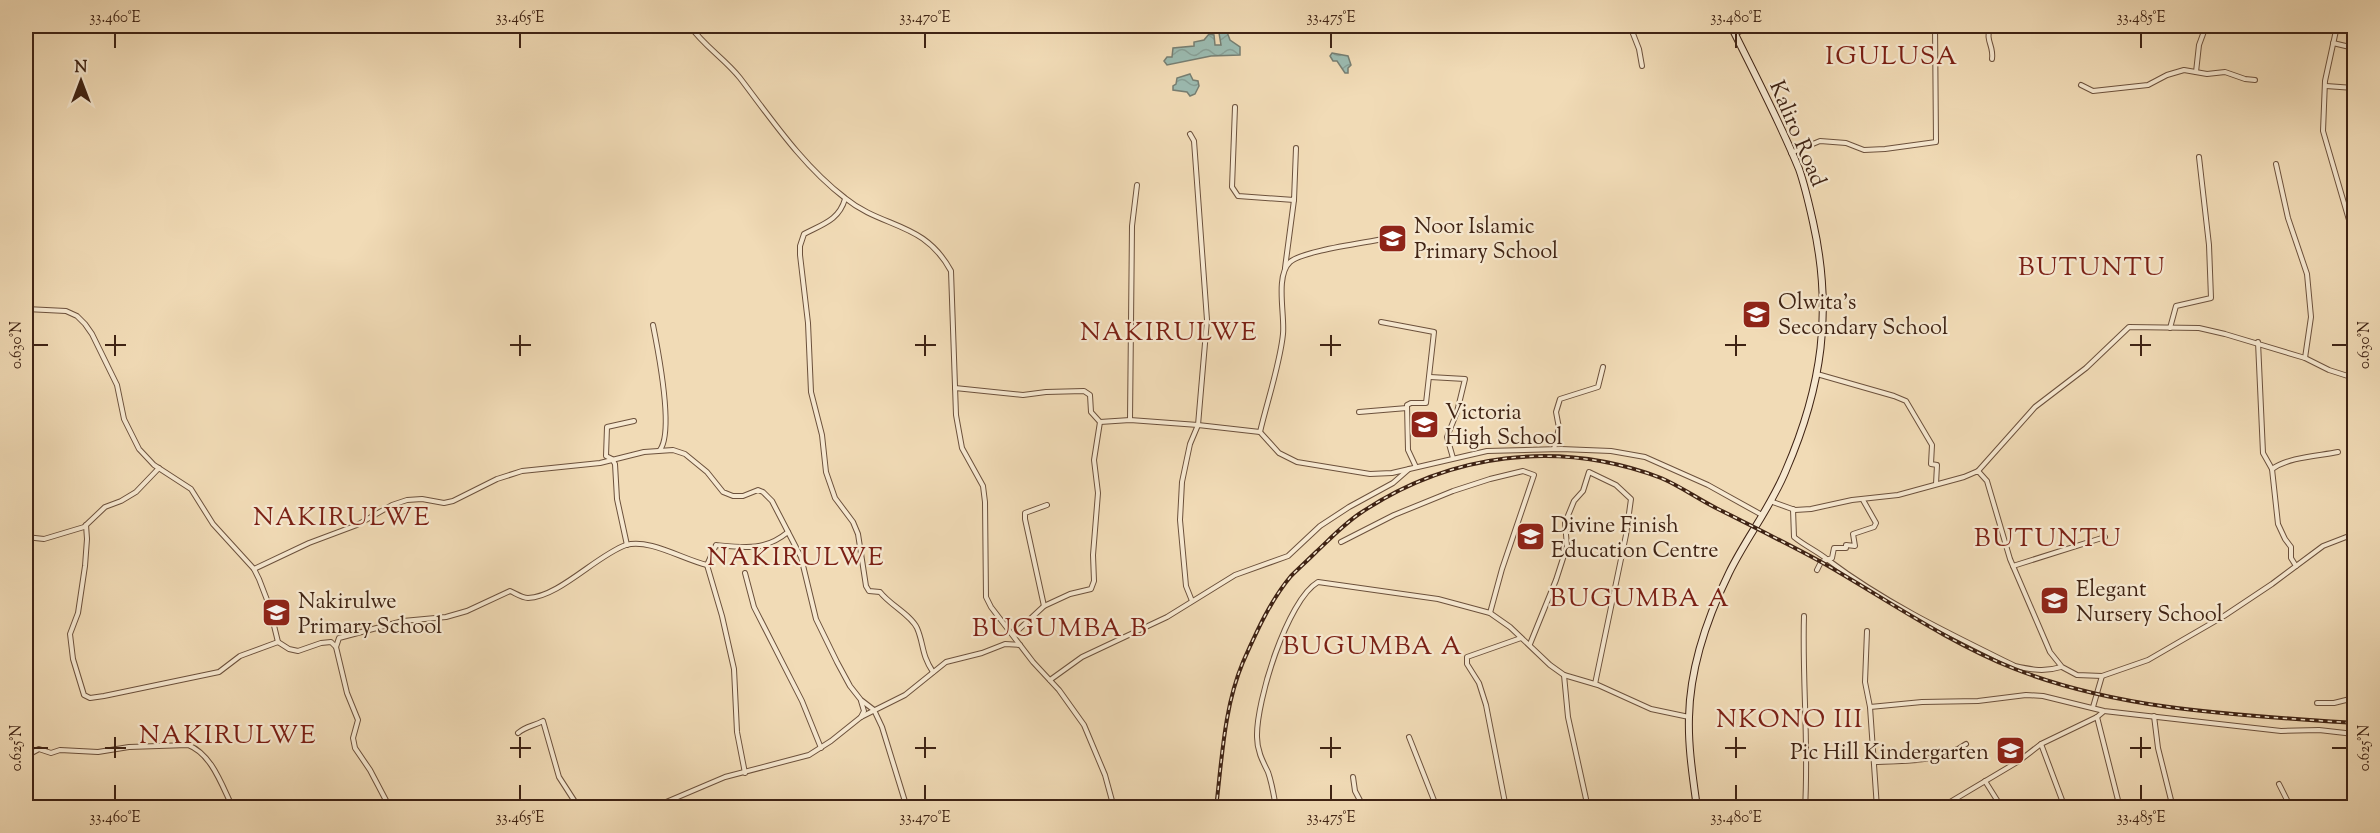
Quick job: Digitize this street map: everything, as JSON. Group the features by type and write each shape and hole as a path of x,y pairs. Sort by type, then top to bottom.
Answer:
{"main road":[{"name":"Kaliro Road","path":"1697,807 1691,767 1689,717 1697,658 1712,611 1729,572 1786,472 1803,428 1821,355 1823,318 1819,247 1799,170 1731,26"}],"street":[{"path":"690,26 710,50 740,78 794,148 845,199 920,235 946,260 951,271 956,415 962,448 983,486 985,502 986,597 1020,645 1084,725 1105,775 1114,807"},
{"path":"1630,26 1639,49 1642,66"},
{"path":"1735,34 1750,26"},
{"path":"1791,153 1820,141 1846,142 1864,150 1936,141 1935,26"},
{"path":"1990,26 1987,36 1988,44 1993,51 1992,59"},
{"path":"2196,72 2199,45 2206,26"},
{"path":"2337,26 2332,43 2326,86 2323,131 2352,219 2355,252"},
{"path":"2332,43 2355,48"},
{"path":"2081,85 2093,91 2148,85 2167,75 2184,70 2207,74 2224,72 2255,80"},
{"path":"2326,86 2355,88"},
{"path":"1235,107 1232,187 1238,195 1293,200"},
{"path":"1190,134 1194,141 1207,320 1198,425 1190,444 1182,482 1180,520 1186,586 1192,601"},
{"path":"1260,432 1283,334 1282,281 1293,200 1296,148"},
{"path":"2170,328 2176,306 2211,298 2209,245 2199,157"},
{"path":"2276,164 2288,218 2307,274 2311,317 2305,358"},
{"path":"1130,420 1132,226 1137,185"},
{"path":"845,199 841,211 833,220 804,234 800,246 801,276 808,323 811,392 822,435 826,472 835,498 853,522 858,534 866,586 869,591 880,592 889,603 913,621 922,651 933,672"},
{"path":"1285,268 1291,261 1309,254 1383,239"},
{"path":"26,309 66,311 77,316 85,324 117,385 124,419 138,449 159,468 191,489 213,524 254,569 266,597 278,642 289,649 298,651 321,643 331,642 336,647 347,693 358,720 353,738 355,748 390,807"},
{"path":"1381,322 1434,332 1426,403 1407,405 1408,450 1416,467"},
{"path":"653,325 665,399 664,444 659,450"},
{"path":"1770,501 1793,509 1811,509 1898,495 1978,471 2035,407 2086,368 2129,327 2199,328 2258,342 2355,378"},
{"path":"2258,342 2263,453 2272,469 2277,524 2284,539 2291,547 2291,558 2296,566"},
{"path":"1554,449 1559,428 1556,412 1560,399 1592,391 1598,387 1603,368"},
{"path":"1817,374 1906,401 1932,446 1931,464 1937,465 1936,484"},
{"path":"1430,377 1465,379 1457,412 1447,437 1453,459"},
{"path":"955,388 1023,395 1084,391 1090,395 1091,412 1100,422"},
{"path":"1359,412 1407,408"},
{"path":"1100,422 1130,420 1260,432 1279,453 1297,462 1370,474 1409,469 1487,451 1595,449 1645,457 1708,485 1763,515"},
{"path":"627,545 617,499 615,464 606,456 607,427 634,421"},
{"path":"1013,634 1044,606 1070,594 1091,589 1094,581 1093,555 1098,493 1094,460 1100,422"},
{"path":"254,569 309,543 357,525 407,500 444,503 453,501 512,473 659,450 673,450 685,454 707,472 723,492 733,496 743,496 753,491 764,492 772,501 801,557 816,619 844,677 861,700 874,710 891,751 907,807"},
{"path":"2272,469 2277,465 2338,452"},
{"path":"26,537 44,539 86,525 105,507 136,492 159,468"},
{"path":"1050,680 1082,657 1145,628 1235,575 1288,556 1310,533 1349,507 1393,483 1409,469"},
{"path":"1341,542 1394,515 1453,491 1522,471 1534,475 1502,569 1490,613"},
{"path":"1978,471 1987,481 2013,566 2050,652 2062,667 2077,675 2102,676 2148,660 2224,616 2323,546 2355,534"},
{"path":"1530,644 1567,546 1565,523 1574,501 1583,491 1589,472 1616,484 1631,499 1626,535 1595,684"},
{"path":"1817,570 1821,562 1832,558 1834,548 1846,548 1846,545 1855,546 1853,534 1874,527 1876,523 1874,516 1863,500"},
{"path":"1044,606 1025,513 1047,505"},
{"path":"1793,509 1794,537 1839,570 1895,606 2015,666 2033,671 2062,667"},
{"path":"86,525 85,566 78,613 70,634 73,659 84,695 90,698 104,696 219,672 240,656 278,642"},
{"path":"745,772 737,732 734,669 707,565 716,545 743,548 774,544 788,532"},
{"path":"2013,566 2104,537"},
{"path":"336,647 339,638 403,621 446,617 467,611 510,591 526,598 540,594 567,582 627,545 652,546 707,565"},
{"path":"745,573 754,607 802,701 821,748"},
{"path":"1276,807 1268,772 1259,755 1257,737 1260,702 1288,622 1302,597 1312,585 1318,582 1438,599 1490,613 1530,644 1550,665 1564,675 1595,684 1651,709 1689,717"},
{"path":"1804,616 1803,686 1807,758 1805,807"},
{"path":"1867,631 1865,682 1870,706 1877,807"},
{"path":"1506,807 1486,705 1479,683 1467,664 1467,657 1521,638"},
{"path":"652,807 725,777 809,754 821,748 861,717 905,695 937,666 955,658 982,653 1005,644 1020,645"},
{"path":"2355,650 2355,658"},
{"path":"1564,675 1568,717 1588,807"},
{"path":"2092,707 2102,676"},
{"path":"1870,706 1978,701 2026,695 2043,696 2104,711 2281,730 2319,730 2355,734"},
{"path":"2317,703 2334,703 2355,698"},
{"path":"861,700 864,711 861,717"},
{"path":"1940,807 2019,761 2041,744 2097,717 2104,711"},
{"path":"2154,716 2158,748 2172,804"},
{"path":"2097,717 2120,807"},
{"path":"518,734 525,727 543,721 559,777 579,807"},
{"path":"1409,737 1437,807"},
{"path":"1874,762 1928,758 1954,752 1966,744"},
{"path":"2041,744 2065,807"},
{"path":"26,756 39,749 51,753 60,750 98,752 129,747 188,745 196,748 213,767 233,807"},
{"path":"1353,777 1354,791 1364,807"},
{"path":"1985,781 2001,807"},
{"path":"2279,784 2288,802 2285,807"}],"water":[{"path":"1227,32 1230,40 1240,47 1240,55 1211,56 1167,65 1164,61 1167,57 1172,57 1173,48 1194,46 1194,42 1204,40 1209,34 1214,35 1215,45 1221,45 1219,33"},
{"path":"1332,53 1348,56 1351,65 1348,73 1345,73 1337,61 1333,61 1330,56"},
{"path":"1190,74 1193,80 1198,81 1199,86 1195,94 1190,96 1187,92 1173,90 1177,78"}],"railway":[{"path":"1216,808 1225,734 1237,679 1264,618 1276,596 1291,576 1359,514 1394,493 1430,477 1505,458 1544,456 1583,459 1622,466 1661,478 1823,563 1965,646 2015,669 2056,683 2098,694 2182,709 2354,723"}],"place":[{"name":"Noor Islamic Primary School","path":"1393,238"},
{"name":"Olwita's Secondary School","path":"1757,314"},
{"name":"Victoria High School","path":"1424,424"},
{"name":"Divine Finish Education Centre","path":"1530,537"},
{"name":"Elegant Nursery School","path":"2055,601"},
{"name":"Nakirulwe Primary School","path":"277,613"},
{"name":"Pic Hill Kindergarten","path":"2010,751"}],"district":[{"name":"IGULUSA","path":"1892,55"},
{"name":"BUTUNTU","path":"2092,266"},
{"name":"NAKIRULWE","path":"1169,331"},
{"name":"NAKIRULWE","path":"342,516"},
{"name":"BUTUNTU","path":"2048,537"},
{"name":"NAKIRULWE","path":"796,556"},
{"name":"BUGUMBA A","path":"1640,597"},
{"name":"BUGUMBA B","path":"1060,627"},
{"name":"BUGUMBA A","path":"1373,645"},
{"name":"NKONO III","path":"1790,718"},
{"name":"NAKIRULWE","path":"228,734"}]}
